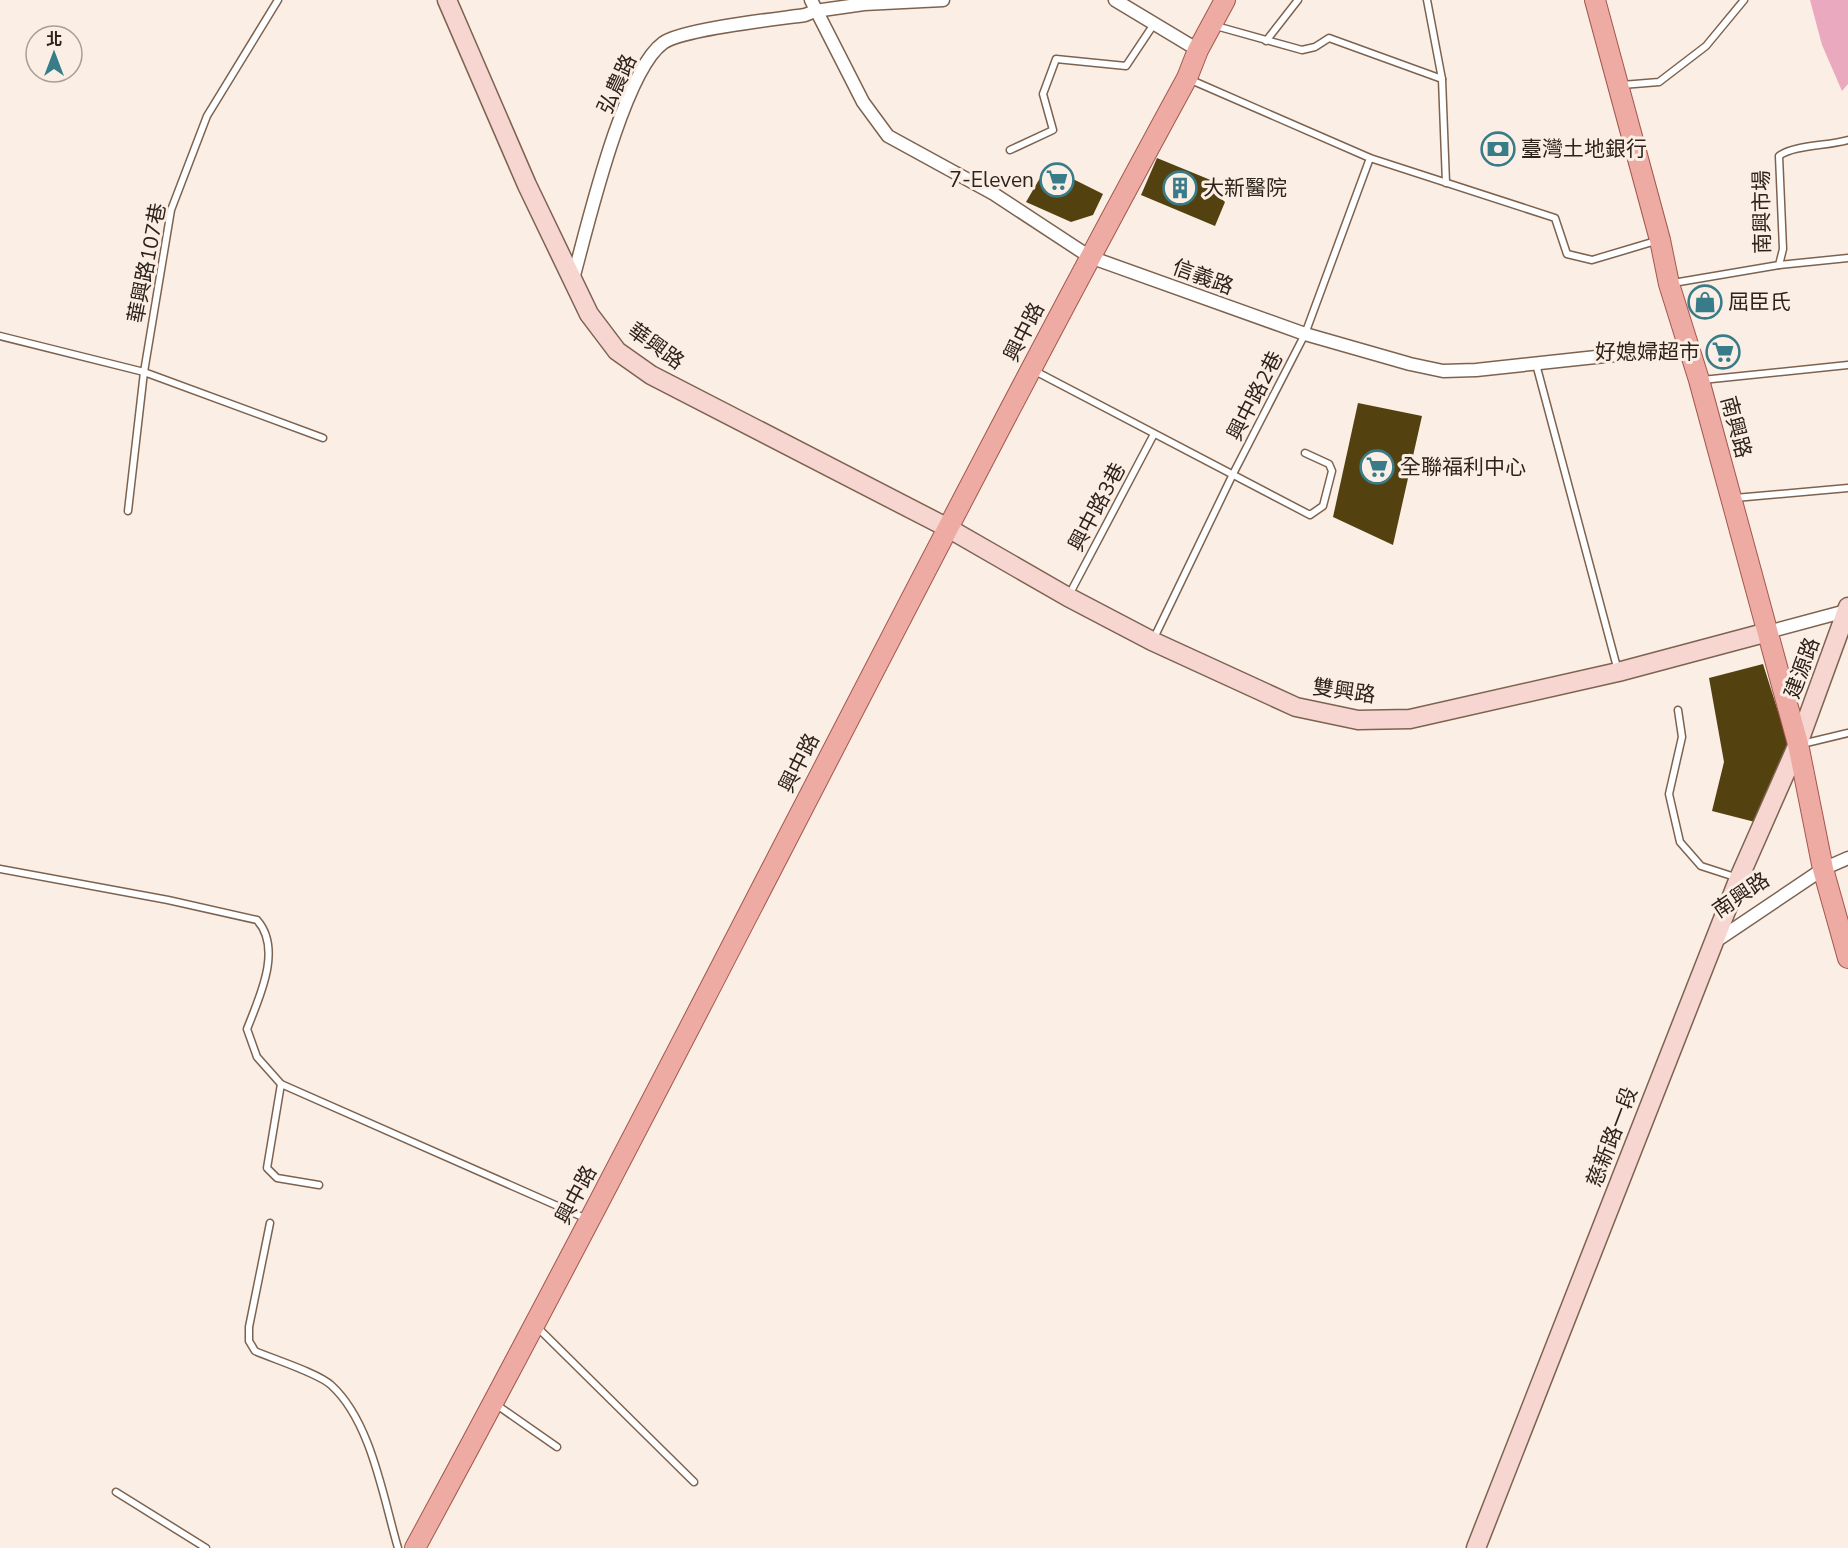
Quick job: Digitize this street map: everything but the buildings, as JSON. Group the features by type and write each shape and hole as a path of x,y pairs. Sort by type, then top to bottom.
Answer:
{"main road":[{"name":"華興路","path":"447,0 527,185 589,314 617,351 651,375 948,528"},
{"name":"興中路","path":"415,1548 590,1220 948,528 1187,78 1198,50 1226,0"},
{"name":"南興路","path":"1595,0 1660,240 1669,284 1699,380 1798,744 1823,869 1848,958"},
{"name":"雙興路","path":"948,528 1068,597 1152,641 1296,706 1358,720 1410,719 1618,672 1768,632"},
{"name":"建源路","path":"1798,744 1847,609"},
{"name":"慈新路一段","path":"1476,1548 1716,941 1738,878 1798,744"}],"street":[{"name":"弘農路","path":"573,279 609,152 626,106 643,65 663,42 687,34 806,15 813,5 943,0"},
{"path":"1115,0 1130,4 1155,24 1198,50"},
{"name":"信義路","path":"813,5 863,102 888,136 994,194 1090,257 1305,334 1443,371 1536,364 1689,347"},
{"path":"1768,632 1847,609"},
{"name":"南興路","path":"1716,941 1823,869 1848,858"}],"lane":[{"name":"華興路107巷","path":"128,511 144,372 171,210 207,116 278,0"},
{"path":"1266,41 1298,0"},
{"path":"1426,0 1442,80 1446,183"},
{"path":"1618,85 1659,82 1706,46 1744,0"},
{"path":"1010,150 1053,130 1043,94 1056,59 1126,66 1155,24"},
{"path":"1213,24 1302,50 1315,47 1329,38 1442,80"},
{"path":"1187,78 1370,158 1555,218 1567,254 1592,260 1660,240"},
{"name":"南興市場","path":"1669,284 1779,265 1783,249 1779,156 1786,151 1823,147 1848,140"},
{"name":"興中路2巷","path":"1152,641 1233,474 1305,334 1370,158"},
{"path":"1779,265 1848,258"},
{"path":"0,336 144,372 323,438"},
{"path":"1536,364 1618,672"},
{"path":"1699,380 1848,365"},
{"path":"1033,369 1310,514 1323,506 1332,471 1329,464 1305,453"},
{"name":"興中路3巷","path":"1068,597 1154,434"},
{"path":"1731,498 1848,488"},
{"path":"1678,710 1682,737 1669,794 1680,843 1701,866 1738,878"},
{"path":"1798,744 1848,733"},
{"path":"0,869 168,900 258,920 266,929 268,948 264,987 247,1029 257,1057 282,1084 590,1220"},
{"path":"282,1084 267,1168 277,1178 319,1185"},
{"path":"270,1223 249,1327 249,1341 255,1351 329,1383 346,1403 364,1433 398,1548"},
{"path":"534,1325 694,1482"},
{"path":"494,1403 557,1447"},
{"path":"116,1492 206,1548"}],"shaded area":[{"path":"1810,0 1848,0 1848,84 1842,91 1822,45"}],"place":[{"name":"臺灣土地銀行","path":"1498,149"},
{"name":"7-Eleven","path":"1057,180"},
{"name":"大新醫院","path":"1180,188"},
{"name":"屈臣氏","path":"1705,302"},
{"name":"好媳婦超市","path":"1723,352"},
{"name":"全聯福利中心","path":"1377,467"}]}
